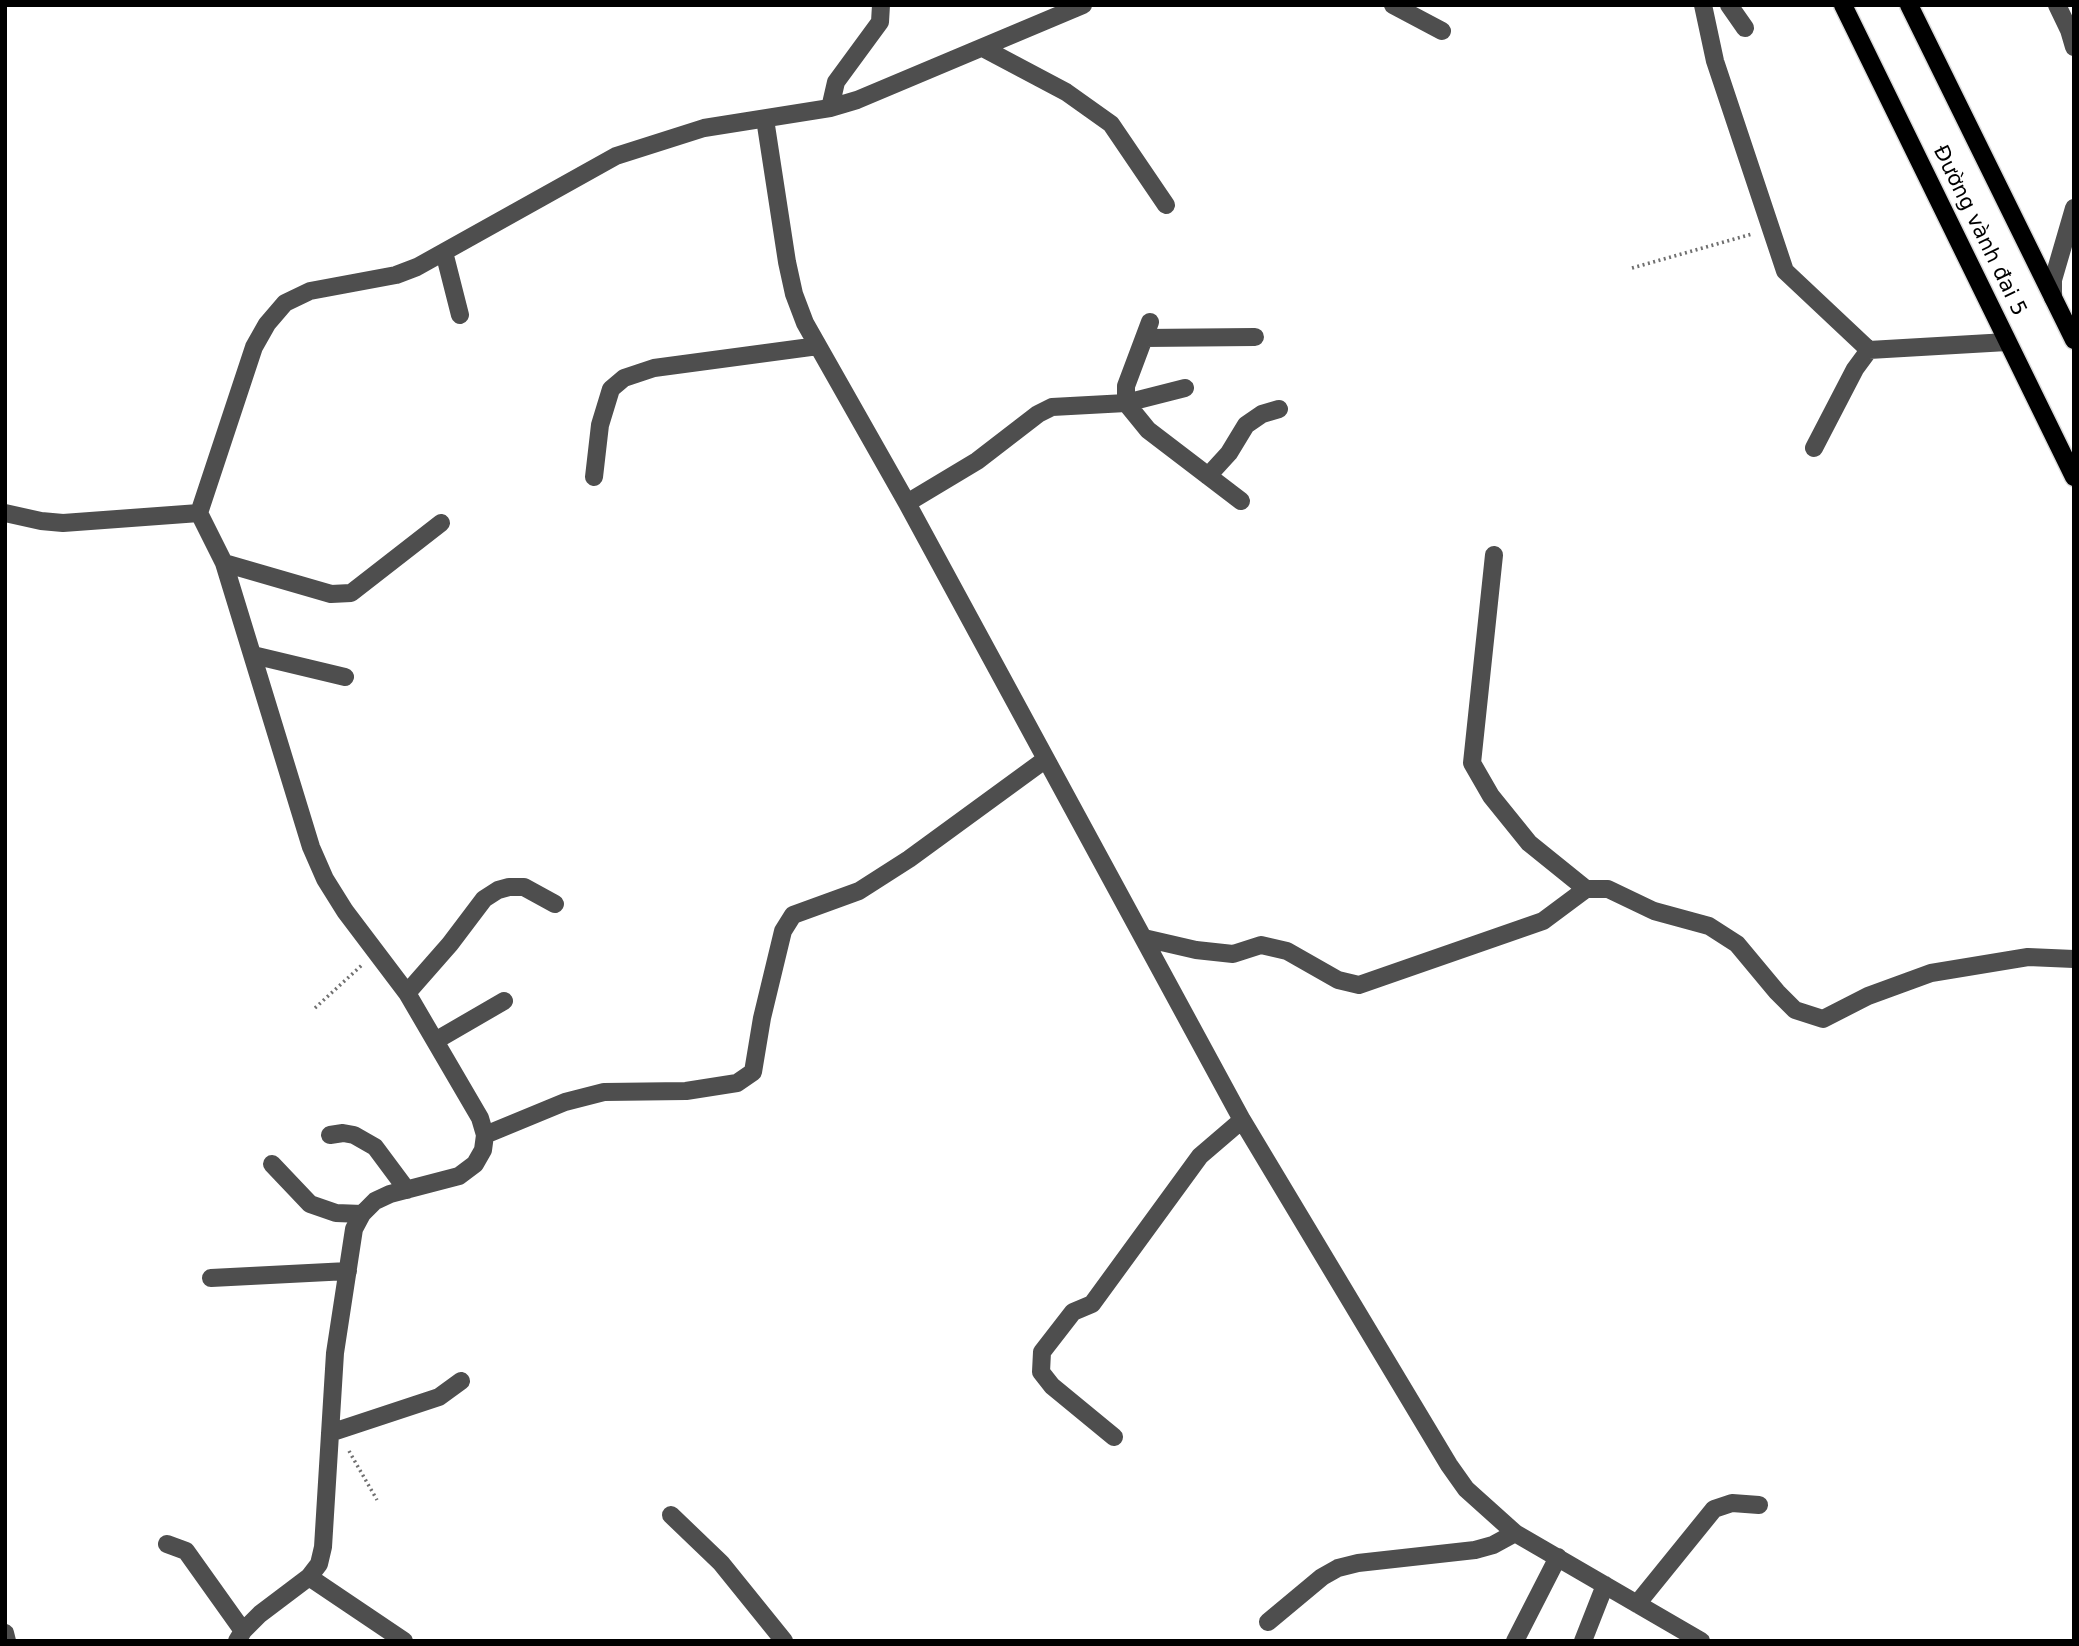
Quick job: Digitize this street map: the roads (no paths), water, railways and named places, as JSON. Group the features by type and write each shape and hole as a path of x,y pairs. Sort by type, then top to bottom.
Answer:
{"main road":[{"name":"Đường vành đai 5","path":"1843,5 2074,477"},
{"name":"Đường vành đai 5","path":"1909,5 2074,340"}],"street":[{"path":"830,108 836,82 880,22 881,5"},
{"path":"167,1544 186,1551 240,1636 260,1614 309,1577 319,1564 323,1547 334,1432 335,1353 354,1229 362,1214 374,1201 459,1176 475,1164 483,1150 485,1135 480,1118 407,993 345,911 325,879 311,847 224,562 199,513 254,347 267,324 285,303 310,291 396,275 418,267 616,156 704,128 830,108 857,100 1083,5"},
{"path":"1392,5 1442,31"},
{"path":"1703,5 1715,61 1785,271 1869,350 2007,342"},
{"path":"1729,5 1745,28"},
{"path":"2057,5 2074,47"},
{"path":"983,48 1066,92 1111,124 1166,205"},
{"path":"765,119 787,262 794,294 805,323 1242,1120 1449,1465 1466,1489 1515,1533 1701,1641"},
{"path":"2053,298 2053,280 2074,208"},
{"path":"444,252 460,315"},
{"path":"1241,501 1148,430 1126,403 1126,386 1147,330 1255,337"},
{"path":"594,477 600,425 611,389 624,378 654,368 818,346"},
{"path":"1814,448 1855,369 1869,350"},
{"path":"906,503 977,461 1038,414 1052,407 1126,403 1185,388"},
{"path":"1208,476 1229,453 1246,425 1262,414 1279,409"},
{"path":"5,513 63,523 199,513"},
{"path":"224,562 331,594 351,593 441,523"},
{"path":"1494,555 1472,763 1491,796 1529,843 1586,889"},
{"path":"253,655 345,677"},
{"path":"485,1135 565,1102 604,1091 686,1091 737,1083 752,1072 783,930 793,915 859,891 909,859 1046,759"},
{"path":"407,993 450,944 484,899 498,890 524,887 555,904"},
{"path":"1144,938 1196,950 1233,954 1261,945 1287,951 1338,980 1359,985 1543,922 1586,889 1608,889 1654,911 1709,926 1738,944 1777,992 1796,1010 1822,1019 1868,996 1931,973 2028,957 2074,959"},
{"path":"435,1041 504,1001"},
{"path":"1114,1437 1052,1386 1041,1372 1042,1352 1073,1312 1092,1304 1200,1156 1242,1120"},
{"path":"330,1135 354,1135 375,1147 407,1190"},
{"path":"272,1164 310,1203 336,1213 362,1214"},
{"path":"211,1278 348,1270"},
{"path":"334,1432 439,1397 461,1381"},
{"path":"1637,1604 1713,1510 1732,1503 1759,1505"},
{"path":"671,1514 721,1563 784,1641"},
{"path":"1268,1622 1322,1577 1338,1568 1358,1563 1475,1550 1493,1545 1515,1533"},
{"path":"1515,1641 1558,1558"},
{"path":"309,1577 404,1641"},
{"path":"1583,1641 1605,1585"},
{"path":"5,1633 7,1641"}]}
